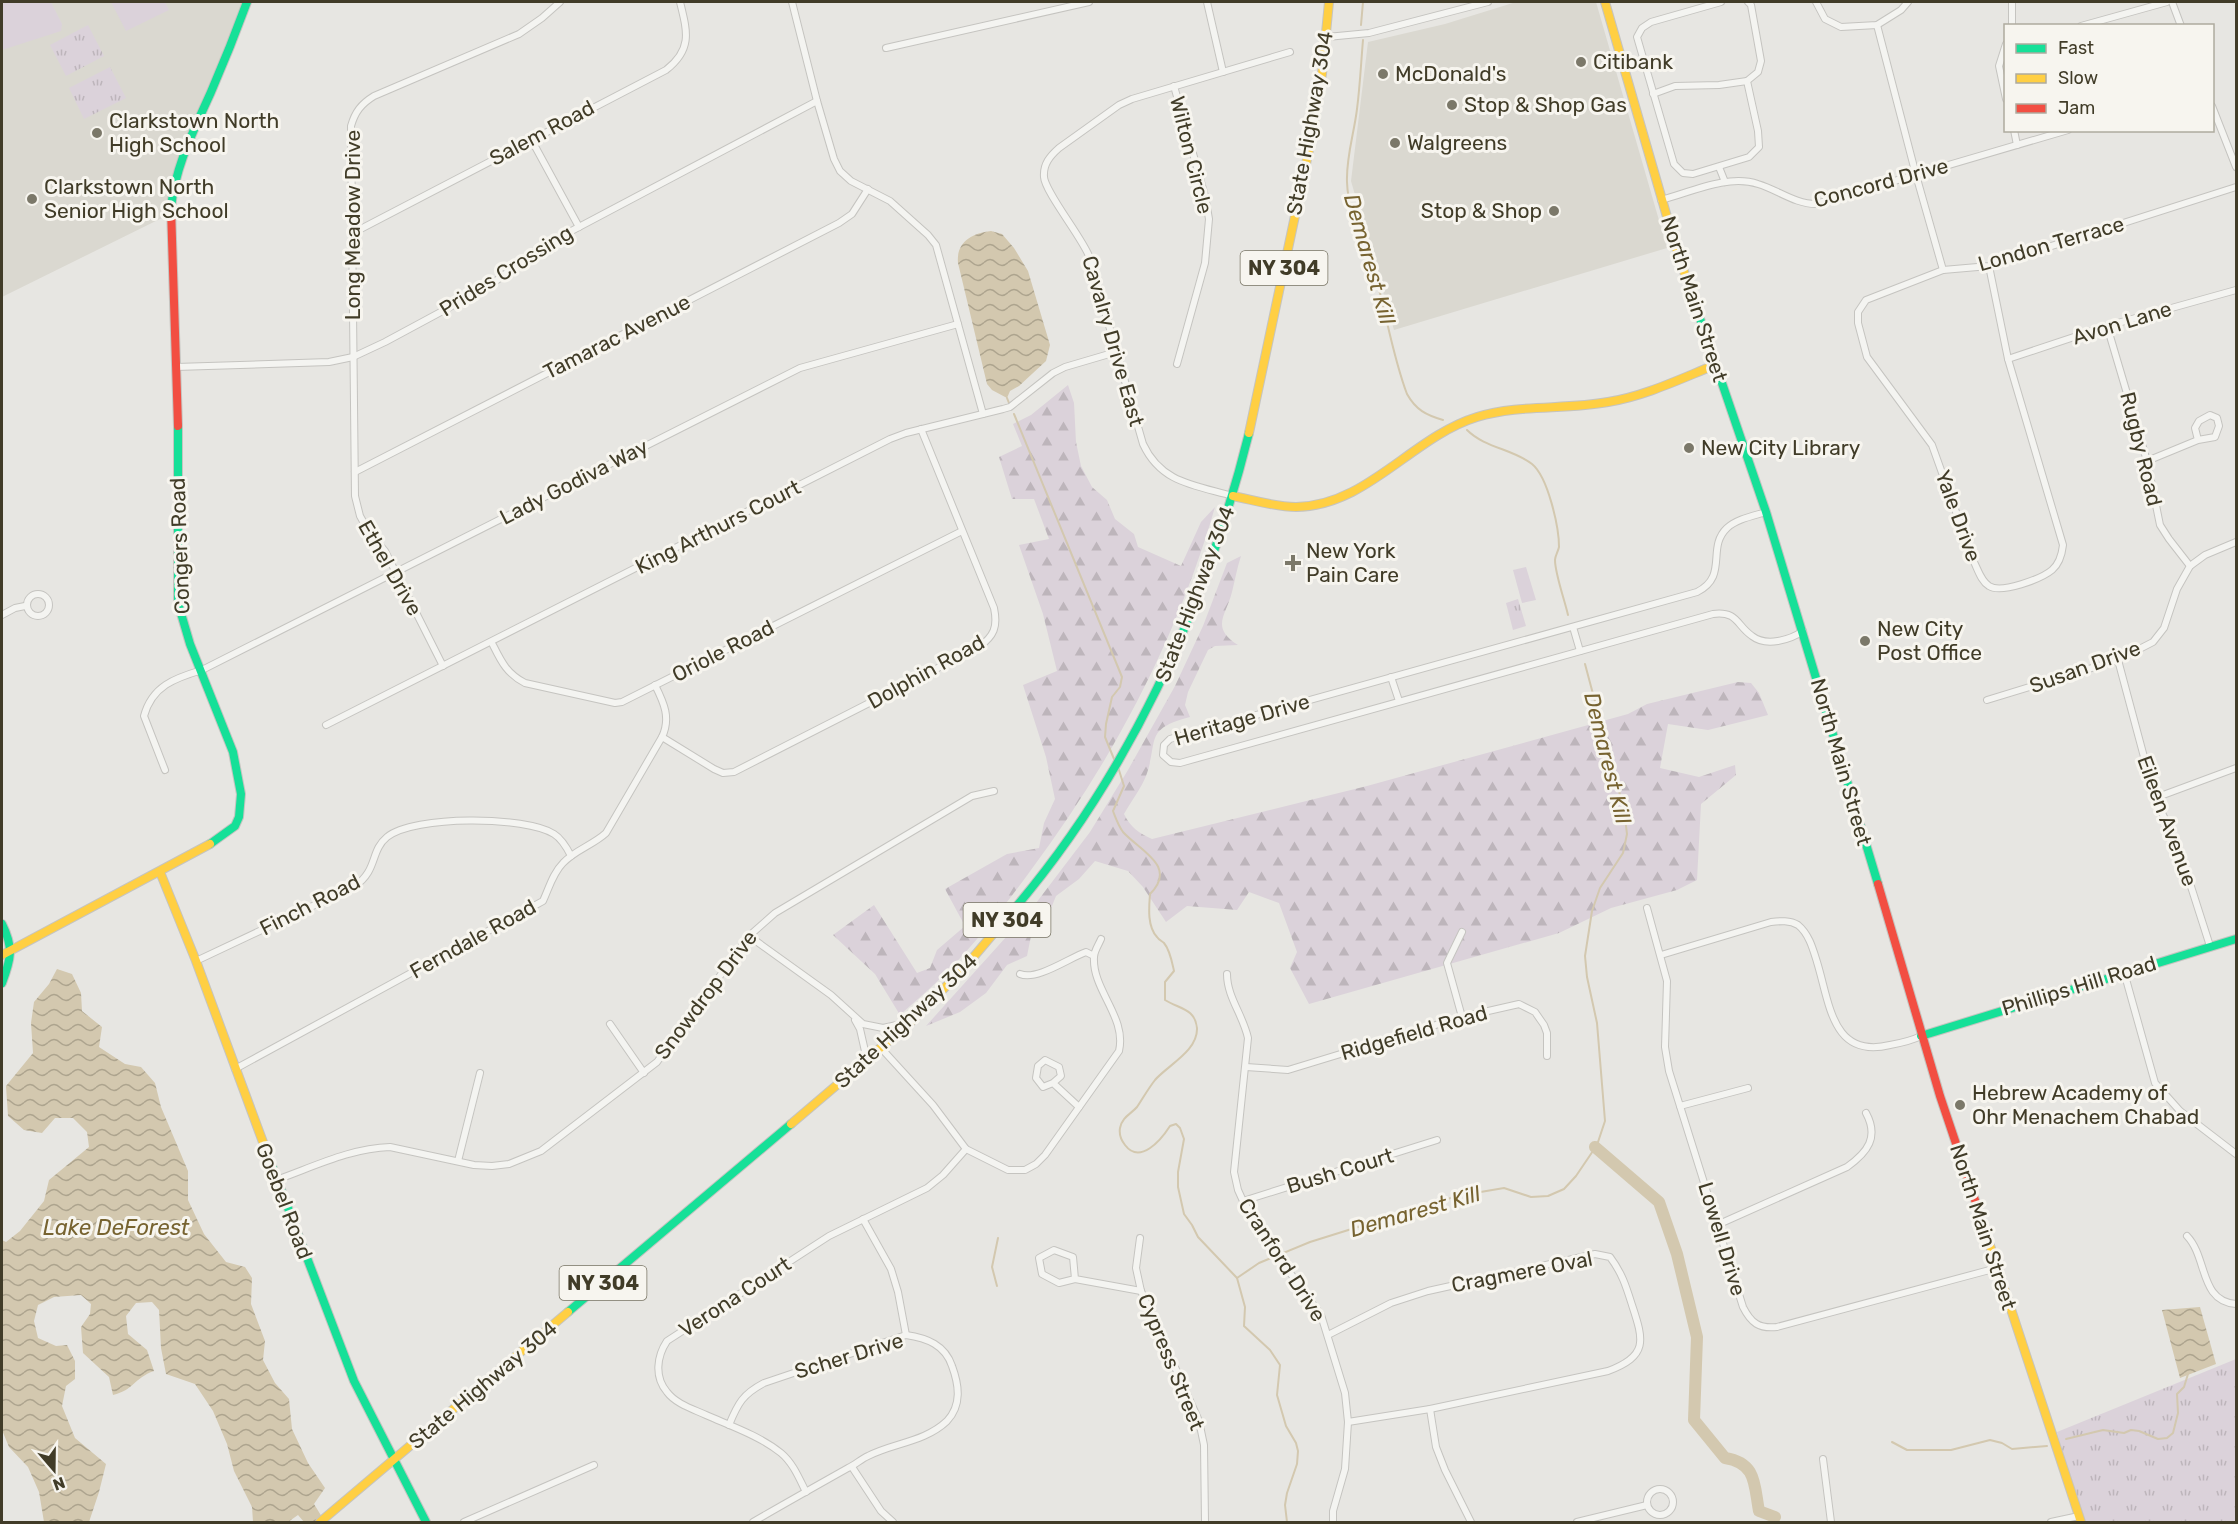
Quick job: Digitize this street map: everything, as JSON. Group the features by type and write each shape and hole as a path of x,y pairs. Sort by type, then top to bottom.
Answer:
{"street":[{"name":"Congers Road","path":"2,955 160,872 227,833 235,826 241,807 239,774 202,670 182,623 178,603 178,420 169,232 173,187 187,144 229,51 247,2"},
{"name":"Long Meadow Drive","path":"353,357 349,139 355,114 362,104 374,96 519,34 560,2"},
{"name":"Salem Road","path":"351,234 666,70 684,51 687,38 680,2"},
{"path":"792,2 817,101 834,159 840,171 851,181 890,201 936,245 983,414"},
{"path":"886,48 1089,2"},
{"path":"1207,2 1223,72"},
{"name":"State Highway 304","path":"320,1522 912,1021 977,955 1023,901 1066,844 1112,774 1149,707 1181,639 1212,560 1233,496 1311,143 1319,100 1329,2"},
{"path":"1327,37 1369,33 1488,2"},
{"name":"North Main Street","path":"1605,2 1662,200 1715,365 1766,512 1803,631 1921,1036 2080,1519"},
{"path":"1721,2 1651,22 1642,28 1637,37 1674,164 1683,173 1693,174 1749,157 1759,147 1758,131 1747,81"},
{"path":"1653,94 1675,86 1719,85 1747,81 1758,72 1761,61 1751,5 1748,2"},
{"path":"1816,2 1825,19 1841,27 1877,25 1901,10 1908,2"},
{"path":"2012,2 2012,24"},
{"path":"2088,24 2167,2"},
{"path":"2172,2 2180,24"},
{"path":"1877,25 1943,270"},
{"path":"2004,49 1999,66 2004,90"},
{"name":"Cavalry Drive East","path":"1233,496 1184,482 1158,469 1143,444 1089,256 1083,242 1049,190 1044,178 1045,167 1050,156 1059,148 1119,105 1132,99 1290,52"},
{"name":"Wilton Circle","path":"1174,87 1205,196 1209,219 1205,263 1177,364"},
{"name":"Prides Crossing","path":"176,367 329,362 353,357 489,286 534,252 579,227 817,101"},
{"path":"2214,111 2236,167"},
{"path":"2014,132 2017,145"},
{"name":"Concord Drive","path":"1662,200 1725,182 1743,181 1758,184 1805,204 1816,204 2061,132"},
{"path":"531,139 579,227"},
{"path":"1719,167 1725,182"},
{"name":"London Terrace","path":"1866,300 1943,270 1989,266 2236,188"},
{"name":"Tamarac Avenue","path":"355,472 839,223 852,214 868,189"},
{"name":"Yale Drive","path":"1866,300 1858,312 1858,322 1867,357 1932,445 1981,577 1990,587 2004,589 2040,578 2053,569 2061,557 2063,545 2008,359 1989,266"},
{"name":"Avon Lane","path":"2008,359 2107,326 2236,290"},
{"name":"Lady Godiva Way","path":"165,770 144,716 152,696 164,685 202,670 800,368 958,324"},
{"name":"Rugby Road","path":"2107,326 2147,460 2160,525 2190,566"},
{"name":"King Arthurs Court","path":"326,725 492,643 890,439 1010,407 1053,373 1065,367 1116,352"},
{"name":"Ethel Drive","path":"353,357 355,496 360,516 369,532 386,551 443,666"},
{"path":"1233,496 1295,507 1334,500 1360,488 1429,439 1463,421 1501,411 1600,404 1621,399 1715,365"},
{"path":"2147,460 2198,440 2215,437 2219,426 2217,418 2210,415 2199,421 2195,428 2198,440"},
{"name":"Dolphin Road","path":"662,737 714,769 723,773 734,772 979,647 994,633 997,621 994,608 921,429"},
{"name":"Heritage Drive","path":"1766,512 1735,523 1724,532 1718,544 1714,576 1705,588 1688,595 1170,739 1164,745 1163,755 1171,762 1180,763 1717,613 1734,617 1752,636 1765,641 1786,639 1803,631"},
{"name":"Oriole Road","path":"492,643 502,663 512,676 525,683 615,703 628,700 962,531"},
{"path":"2190,566 2205,555 2236,542"},
{"name":"Susan Drive","path":"1987,700 2118,660 2153,642 2164,628 2177,589 2190,566"},
{"path":"2,615 25,606"},
{"path":"1573,627 1580,651"},
{"name":"Eileen Avenue","path":"2118,660 2155,798 2179,849 2210,946"},
{"path":"1391,678 1399,701"},
{"name":"Ferndale Road","path":"235,1069 543,901 561,864 595,843 606,833 662,737 667,718 665,706 655,685"},
{"path":"2155,798 2236,768"},
{"name":"Snowdrop Drive","path":"276,1180 359,1150 377,1147 390,1147 492,1166 509,1164 542,1151 657,1062 749,936 774,913 978,793 994,791"},
{"name":"Finch Road","path":"196,961 355,886 371,871 378,847 386,837 396,831 450,820 479,820 513,824 554,834 562,841 571,856"},
{"name":"Goebel Road","path":"160,872 196,961 337,1340 354,1381 426,1522"},
{"name":"Lowell Drive","path":"1647,908 1667,981 1666,1059 1748,1317 1756,1325 1766,1328 1778,1327 1997,1268"},
{"path":"1661,955 1771,922 1785,921 1797,924 1812,946 1835,1022 1846,1039 1860,1047 1875,1049 1921,1036"},
{"path":"2,924 12,949 2,983"},
{"path":"1462,932 1452,948 1447,963 1462,1017"},
{"path":"749,936 831,995 863,1024 876,1028 890,1028 912,1021"},
{"path":"881,1048 933,1105 966,1149 1008,1170 1025,1170 1046,1155 1119,1051 1121,1041 1118,1026 1098,978 1094,956 1101,939"},
{"name":"Phillips Hill Road","path":"1921,1036 2236,939"},
{"path":"1020,975 1029,977 1038,974 1086,952 1094,956"},
{"path":"2124,972 2155,1083 2180,1111 2236,1154"},
{"name":"Cranford Drive","path":"1227,974 1227,987 1245,1022 1248,1038 1234,1162 1238,1190 1274,1251 1321,1315 1345,1393 1348,1422 1345,1469 1332,1511 1333,1522"},
{"name":"Ridgefield Road","path":"1246,1067 1288,1070 1462,1017 1519,1004 1535,1012 1544,1025 1547,1033 1547,1056"},
{"path":"852,1014 860,1029 867,1060"},
{"path":"610,1024 644,1073"},
{"path":"1045,1060 1059,1067 1061,1076 1053,1083 1043,1087 1036,1078 1038,1066 1045,1060"},
{"path":"458,1161 480,1073"},
{"path":"1053,1083 1079,1107"},
{"path":"1680,1106 1748,1088"},
{"path":"1717,1225 1847,1167 1857,1160 1871,1139 1870,1122 1866,1113"},
{"name":"Bush Court","path":"1243,1201 1437,1140"},
{"name":"Verona Court","path":"806,1492 794,1468 781,1454 729,1425 678,1403 666,1391 658,1374 659,1353 667,1341 829,1236 927,1188 943,1175 966,1149"},
{"path":"863,1219 891,1269 906,1335"},
{"path":"2187,1236 2197,1251 2209,1289 2224,1302 2236,1304"},
{"name":"Cypress Street","path":"1140,1238 1136,1268 1142,1291 1199,1421 1204,1445 1204,1522"},
{"path":"1076,1279 1073,1257 1054,1250 1039,1258 1042,1274 1059,1283 1076,1279 1142,1291"},
{"name":"Cragmere Oval","path":"1328,1335 1391,1303 1428,1291 1595,1254 1610,1257 1622,1273 1642,1334 1640,1348 1628,1364 1608,1371 1430,1409 1348,1422"},
{"name":"Scher Drive","path":"729,1425 736,1407 747,1392 764,1383 906,1335 923,1337 936,1344 949,1356 959,1392 957,1407 948,1420 933,1431 868,1456 753,1522"},
{"path":"1430,1409 1437,1447 1445,1470 1471,1522"},
{"path":"1823,1459 1831,1522"},
{"path":"464,1522 594,1465"},
{"path":"852,1467 881,1511 893,1522"},
{"path":"1657,1490 1665,1491 1672,1499 1668,1512 1660,1515 1652,1512 1647,1505 1648,1497 1657,1490"},
{"path":"1577,1522 1647,1505"},
{"path":"2051,1522 2080,1519"}],"shaded area":[{"name":"Clarkstown North High School","path":"2,2 247,2 182,157 170,214 2,297"},
{"path":"1516,2 1596,2 1667,248 1394,330 1351,181 1368,42 1445,24"}],"green space":[{"path":"2,2 51,2 62,24 61,31 2,50"},
{"path":"111,2 165,2 169,10 126,31"},
{"path":"88,25 104,56 66,76 50,45"},
{"path":"110,67 126,98 84,119 69,88"},
{"path":"1068,385 1074,403 1076,442 1081,466 1092,487 1107,500 1115,519 1134,534 1138,547 1181,566 1201,522 1215,507 1200,556 1162,651 1140,697 1089,785 1011,898 944,975 900,1015 875,974 833,935 874,905 917,973 930,968 937,950 965,926 945,889 1007,854 1039,848 1044,823 1055,799 1046,757 1023,685 1057,671 1043,614 1019,545 1049,539 1034,499 1012,499 999,457 1022,446 1013,424 1031,415"},
{"path":"1241,556 1222,621 1224,632 1238,645 1215,646 1208,650 1188,692 1185,705 1190,717 1165,726 1155,738 1146,776 1124,814 1129,823 1139,832 1152,839 1367,786 1628,714 1647,704 1738,682 1751,683 1759,693 1768,715 1708,730 1668,724 1660,768 1699,777 1735,765 1736,775 1701,804 1697,880 1677,890 1611,908 1559,933 1309,1004 1290,968 1297,952 1279,903 1249,892 1237,910 1187,906 1166,922 1143,887 1128,871 1095,861 1079,879 1056,896 1043,928 1031,936 1027,956 1007,965 986,993 960,1012 926,1026 1033,907 1090,832 1175,686 1203,626 1227,563"},
{"path":"1526,567 1536,600 1522,603 1513,570"},
{"path":"1518,599 1526,626 1513,630 1506,603"},
{"path":"2236,1359 2236,1522 2082,1522 2057,1432"}],"water":[{"path":"991,231 1002,234 1028,271 1050,345 1046,361 1019,386 1010,391 1007,398 992,390 987,384 958,263 960,250 966,240 977,234"},
{"name":"Lake DeForest","path":"57,969 72,974 81,993 82,1011 102,1027 99,1047 125,1064 141,1067 155,1083 161,1107 188,1171 188,1200 204,1234 226,1262 245,1267 252,1278 251,1304 265,1341 263,1360 275,1383 289,1399 292,1429 308,1463 325,1488 314,1504 325,1522 304,1522 298,1515 288,1522 253,1522 252,1507 234,1471 227,1444 213,1411 195,1384 166,1374 161,1348 159,1310 152,1302 136,1303 126,1316 128,1334 147,1350 154,1371 120,1393 113,1395 109,1377 83,1353 81,1327 90,1314 91,1304 81,1295 54,1297 38,1305 34,1321 38,1338 56,1346 67,1345 75,1361 75,1379 66,1386 62,1406 75,1438 106,1464 89,1522 44,1522 39,1492 28,1467 9,1447 2,1430 2,1240 6,1242 20,1231 44,1201 49,1180 89,1147 87,1132 73,1118 55,1118 42,1133 24,1130 8,1116 6,1086 33,1053 31,1023 34,1002 49,984"},
{"path":"2200,1307 2216,1364 2180,1378 2162,1310"}],"waterway":[{"name":"Demarest Kill","path":"1361,25 1363,2"},
{"name":"Demarest Kill","path":"1363,40 1357,109 1347,173 1348,195 1354,219 1376,278 1407,394 1422,411 1443,420"},
{"path":"1007,398 1009,403"},
{"path":"1014,414 1122,677 1120,687 1112,697 1106,724 1105,737 1114,759"},
{"name":"Demarest Kill","path":"1467,430 1482,441 1524,459 1538,470 1548,491 1557,527 1559,547 1555,566 1568,615"},
{"name":"Demarest Kill","path":"1237,1278 1259,1263 1310,1242 1457,1196 1504,1188 1531,1197 1548,1196 1564,1189 1576,1176 1597,1145 1605,1121 1597,1023 1585,956 1592,911 1600,888 1623,853 1627,834 1624,810 1585,664"},
{"path":"1118,767 1124,786 1113,811 1115,817 1123,832 1153,860 1160,875 1158,884 1150,894 1149,910 1154,933 1168,949 1174,971 1165,982 1165,1000 1190,1013 1196,1021 1197,1028 1193,1044 1188,1051 1155,1080 1137,1107 1123,1121 1120,1135 1125,1145 1131,1151 1137,1152 1150,1148 1170,1126 1176,1124 1180,1128 1184,1139 1178,1172 1178,1187 1184,1214 1198,1237 1237,1278"},
{"path":"1595,1147 1659,1202 1677,1254 1697,1337 1694,1420 1725,1458 1749,1470 1759,1511 1775,1517"},
{"path":"997,1286 992,1267 998,1238"},
{"name":"Demarest Kill","path":"1237,1278 1245,1307 1244,1326 1270,1350 1280,1365 1277,1395 1286,1426 1298,1451 1297,1464 1285,1505 1287,1522"},
{"path":"2066,1439 2103,1430 2124,1433 2131,1430 2158,1439 2167,1438 2173,1433 2178,1413 2177,1394 2184,1387 2188,1374"},
{"path":"1892,1442 1907,1450 1951,1450 1990,1440 2012,1449 2047,1446"}],"traffic: fast":[{"path":"171,208 186,148 221,70 247,2"},
{"path":"1694,301 1766,512 1878,884"},
{"path":"178,426 178,603 190,644 233,752 241,794 239,817 235,826 210,844"},
{"path":"1009,915 1051,862 1090,807 1125,749 1157,688 1210,563 1249,433"},
{"path":"2,924 10,947 2,983"},
{"path":"1921,1036 2236,939"},
{"path":"568,1312 791,1124"},
{"path":"267,1153 354,1381 426,1522"}],"traffic: slow":[{"path":"1249,433 1310,145 1322,74 1329,2"},
{"path":"1605,2 1676,248 1694,301"},
{"path":"1233,496 1288,507 1321,504 1367,483 1431,439 1477,417 1509,410 1592,404 1622,399 1715,365"},
{"path":"2,955 210,844"},
{"path":"160,872 196,961 267,1153"},
{"path":"791,1124 912,1021 965,967 1009,915"},
{"path":"1980,1215 2081,1522"},
{"path":"320,1522 568,1312"}],"traffic: jam":[{"path":"171,208 178,426"},
{"path":"1878,884 1940,1096 1980,1215"}],"place":[{"name":"Citibank","path":"1581,62"},
{"name":"McDonald's","path":"1383,74"},
{"name":"Stop & Shop Gas","path":"1452,105"},
{"name":"Clarkstown North High School","path":"97,133"},
{"name":"Walgreens","path":"1395,143"},
{"name":"Clarkstown North Senior High School","path":"32,199"},
{"name":"Stop & Shop","path":"1554,211"},
{"name":"New City Library","path":"1689,448"},
{"name":"New York Pain Care","path":"1293,563"},
{"name":"New City Post Office","path":"1865,641"},
{"name":"Hebrew Academy of Ohr Menachem Chabad","path":"1960,1105"}]}
